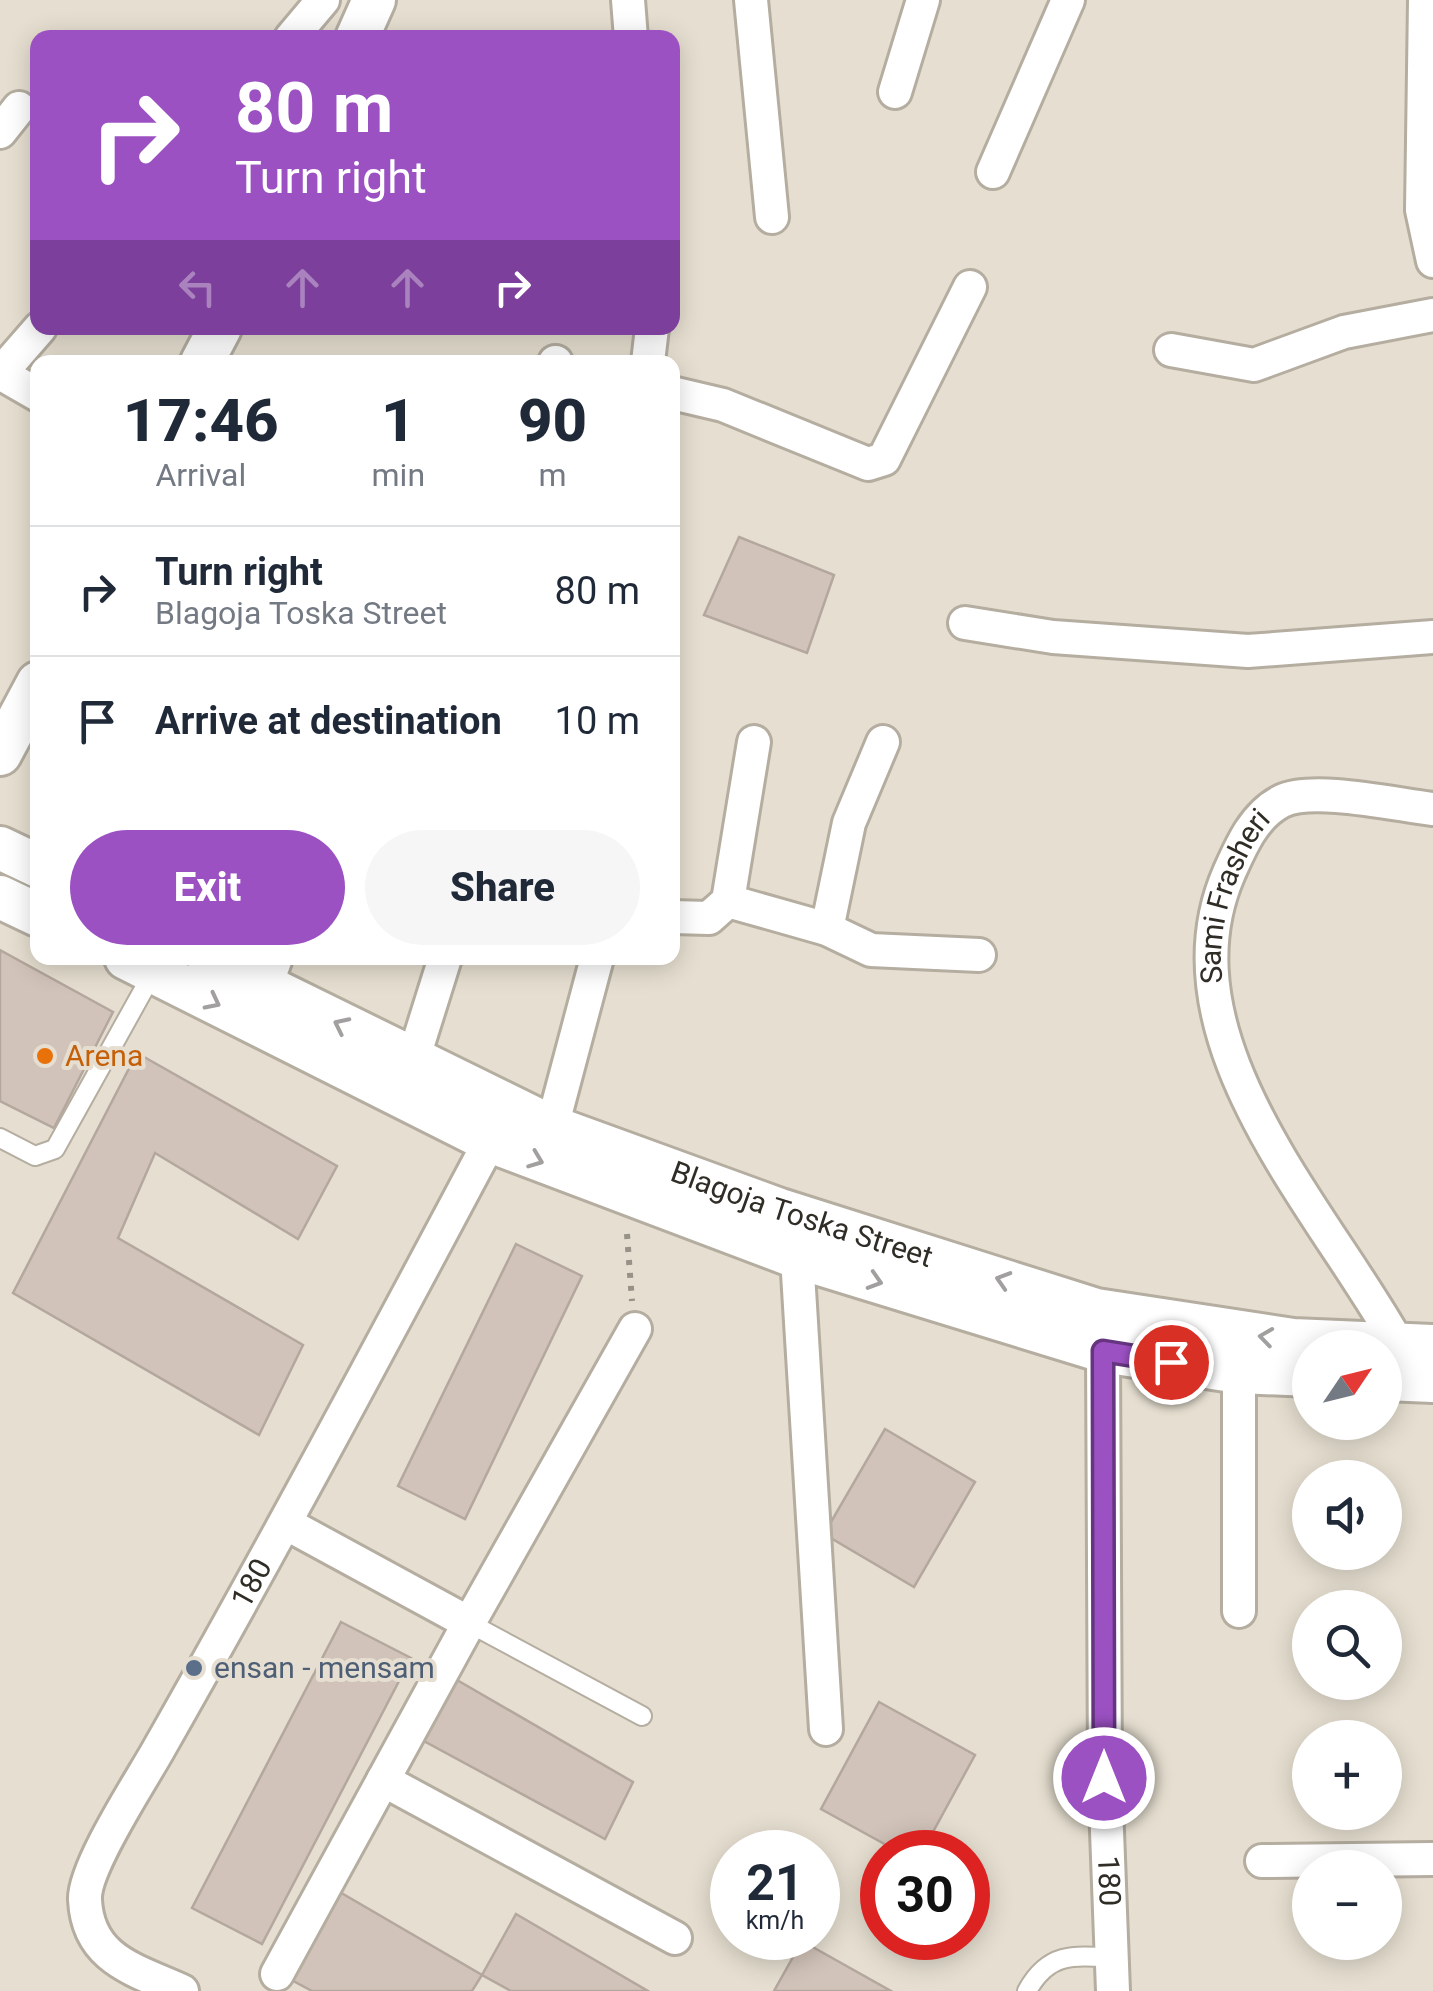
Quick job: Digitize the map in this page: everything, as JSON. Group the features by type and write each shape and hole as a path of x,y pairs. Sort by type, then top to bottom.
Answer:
{"street":[{"path":"298,30 323,0"},
{"path":"361,30 374,0"},
{"path":"628,0 630,30"},
{"path":"752,0 772,216"},
{"path":"895,92 923,0"},
{"path":"993,172 1068,0"},
{"path":"1425,0 1422,210 1433,261"},
{"path":"680,395 723,405 868,464 884,459 970,287"},
{"path":"1171,350 1254,365 1344,332 1433,315"},
{"path":"30,390 0,373 34,335"},
{"path":"965,622 1054,638 1248,651 1433,637"},
{"path":"0,754 30,697"},
{"path":"680,917 709,918 728,901 754,742"},
{"path":"827,928 849,822 883,742"},
{"name":"Sami Frasheri","path":"1419,1370 1245,1092 1214,1013 1213,958 1220,895 1245,837 1284,800 1319,796 1433,809"},
{"path":"0,848 30,862"},
{"path":"0,897 30,911"},
{"path":"728,901 827,928 871,950 979,955"},
{"name":"Blagoja Toska Street","path":"142,965 490,1141 797,1257 1103,1351 1240,1372 1292,1374"},
{"name":"Blagoja Toska Street","path":"237,965 270,973 413,1060 552,1126 780,1210 1096,1310 1292,1340 1419,1370"},
{"path":"413,1060 442,965"},
{"path":"552,1126 596,965"},
{"name":"180","path":"182,1991 107,1957 89,1925 84,1896 108,1838 287,1524 490,1141"},
{"path":"797,1257 826,1730"},
{"path":"277,1974 634,1329"},
{"name":"180","path":"1103,1351 1104,1778 1113,1991"},
{"path":"1238,1611 1240,1372"},
{"path":"287,1524 469,1623"},
{"path":"383,1780 675,1938"},
{"path":"1262,1861 1433,1860"}],"lane":[{"path":"0,1138 35,1156 55,1150 140,965"},
{"path":"469,1623 642,1716"},
{"path":"1027,1991 1046,1964 1065,1954 1112,1958"}],"path":[{"path":"624,1193 634,1329"}],"building":[{"path":"739,537 834,575 807,653 704,615"},
{"name":"Arena","path":"0,950 113,1012 54,1128 0,1101"},
{"path":"137,1053 337,1166 298,1239 155,1153 118,1238 303,1345 259,1435 13,1293"},
{"path":"516,1244 582,1276 465,1519 398,1486"},
{"path":"885,1429 975,1482 914,1587 824,1534"},
{"path":"341,1622 411,1658 262,1944 192,1908"},
{"path":"457,1680 633,1782 605,1839 422,1740"},
{"path":"879,1702 975,1755 934,1830 860,1830 821,1809"},
{"path":"326,1884 482,1975 472,1991 312,1991 284,1976"},
{"path":"516,1914 648,1991 511,1991 482,1975"},
{"path":"791,1960 836,1960 891,1991 774,1991"}],"place":[{"name":"Arena","path":"45,1056"},
{"name":"ensan - mensam","path":"194,1668"}],"route":[{"path":"1104,1778 1103,1351 1171,1362"}]}
